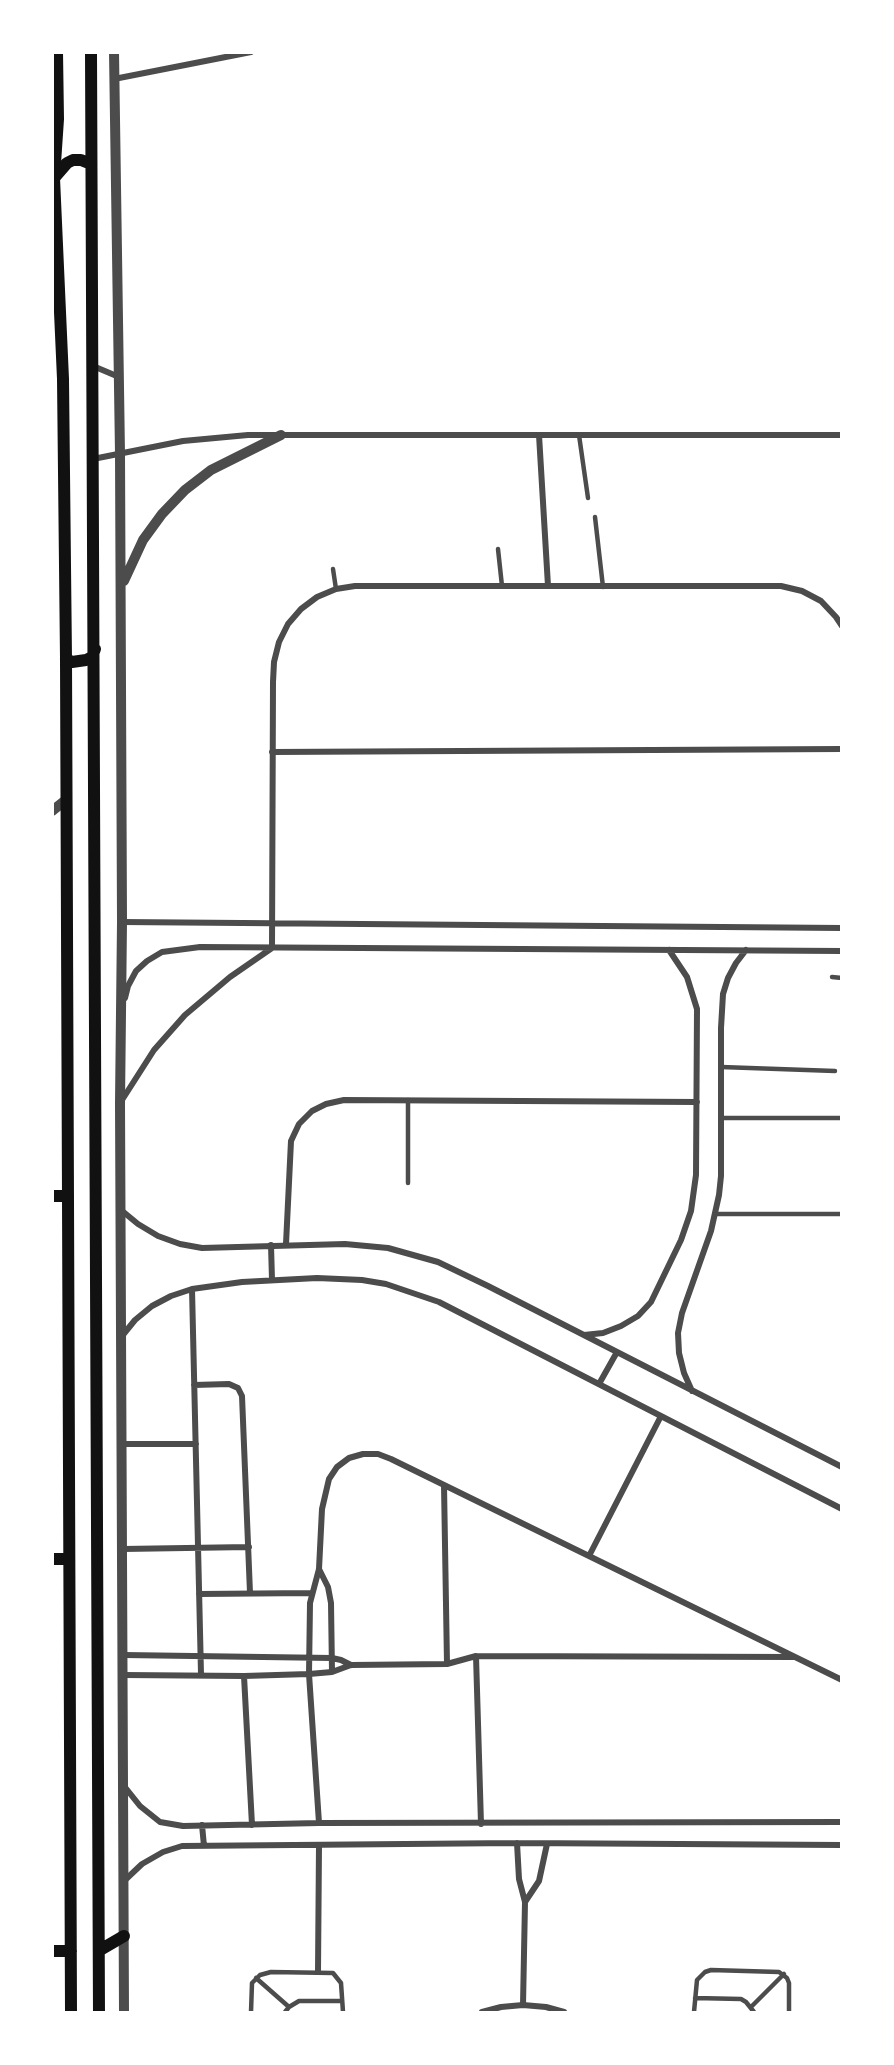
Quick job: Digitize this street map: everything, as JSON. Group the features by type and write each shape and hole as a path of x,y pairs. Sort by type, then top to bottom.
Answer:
{"main road":[{"path":"57,52 58,119 53,177 63,379 66,659 71,2013"},
{"path":"91,52 99,2009 111,2013"},
{"path":"53,177 67,163 74,160 91,164"},
{"path":"66,659 72,662 86,660 92,657 94,649"},
{"path":"52,1196 68,1196"},
{"path":"52,1558 69,1558"},
{"path":"100,1950 124,1936"},
{"path":"52,1951 71,1950"}],"street":[{"path":"114,52 120,454 124,2013"},
{"path":"114,79 251,52"},
{"path":"93,366 119,377"},
{"path":"120,590 142,540 184,490 211,470 281,435"},
{"path":"539,435 548,586"},
{"path":"93,459 216,437 842,435"},
{"path":"272,948 273,682 279,642 288,624 301,609 317,597 355,586 781,586 802,591 821,602 842,626"},
{"path":"272,752 842,749"},
{"path":"52,811 67,798"},
{"path":"122,922 842,928"},
{"path":"121,1013 128,986 136,971 147,961 162,952 200,947 842,951"},
{"path":"120,1103 154,1050 185,1015 230,977 272,948"},
{"path":"584,1335 603,1333 621,1326 638,1316 651,1302 684,1233 693,1199 696,1175 697,1008 687,977 669,950"},
{"path":"693,1391 684,1372 679,1353 678,1333 682,1313 716,1214 721,1176 723,994 736,963 747,950"},
{"path":"286,1244 291,1141 299,1124 312,1111 326,1104 344,1100 697,1102"},
{"path":"121,1210 158,1236 180,1244 202,1248 286,1244 356,1244 409,1253 438,1262 842,1467"},
{"path":"271,1245 272,1280"},
{"path":"121,1337 135,1320 152,1306 192,1289 242,1282 317,1278 362,1280 410,1291 439,1302 842,1509"},
{"path":"192,1289 201,1674"},
{"path":"599,1384 617,1352"},
{"path":"195,1385 229,1384 238,1388 242,1396 250,1593"},
{"path":"589,1556 661,1416"},
{"path":"122,1444 196,1444"},
{"path":"319,1823 309,1674 312,1593 319,1569 322,1509 329,1479 349,1458 363,1454 378,1454 444,1485 842,1680"},
{"path":"444,1485 447,1664"},
{"path":"123,1549 249,1547"},
{"path":"319,1569 328,1587 331,1603 332,1672"},
{"path":"199,1594 312,1593"},
{"path":"124,1655 332,1658 351,1665"},
{"path":"124,1675 309,1674 332,1672 351,1665 447,1664 476,1656 795,1657"},
{"path":"476,1656 481,1824"},
{"path":"244,1676 252,1825"},
{"path":"124,1786 140,1806 160,1822 183,1826 319,1823 842,1822"},
{"path":"202,1825 204,1846"},
{"path":"124,1881 142,1864 163,1852 182,1846 517,1843 842,1845"},
{"path":"517,1843 519,1879 525,1902 523,2005"},
{"path":"525,1902 538,1881 547,1844"},
{"path":"318,1972 319,1845"},
{"path":"482,2013 523,2005 546,2007 564,2013"}],"lane":[{"path":"579,435 588,498"},
{"path":"595,517 603,587"},
{"path":"498,549 502,586"},
{"path":"333,569 336,590"},
{"path":"832,977 842,978"},
{"path":"721,1067 835,1071"},
{"path":"408,1100 408,1183"},
{"path":"721,1118 842,1118"},
{"path":"716,1214 842,1214"},
{"path":"694,2013 697,1980 705,1972 711,1970 774,1971 784,1974 789,1983 789,2013"},
{"path":"251,2013 251,1989 256,1978 266,1972 329,1972 337,1975 341,1983 343,2013"},
{"path":"751,2007 784,1974"},
{"path":"256,1978 289,2007"},
{"path":"695,1998 734,1998 746,2002 754,2013"},
{"path":"285,2013 289,2007 299,2001 342,2001"}]}
